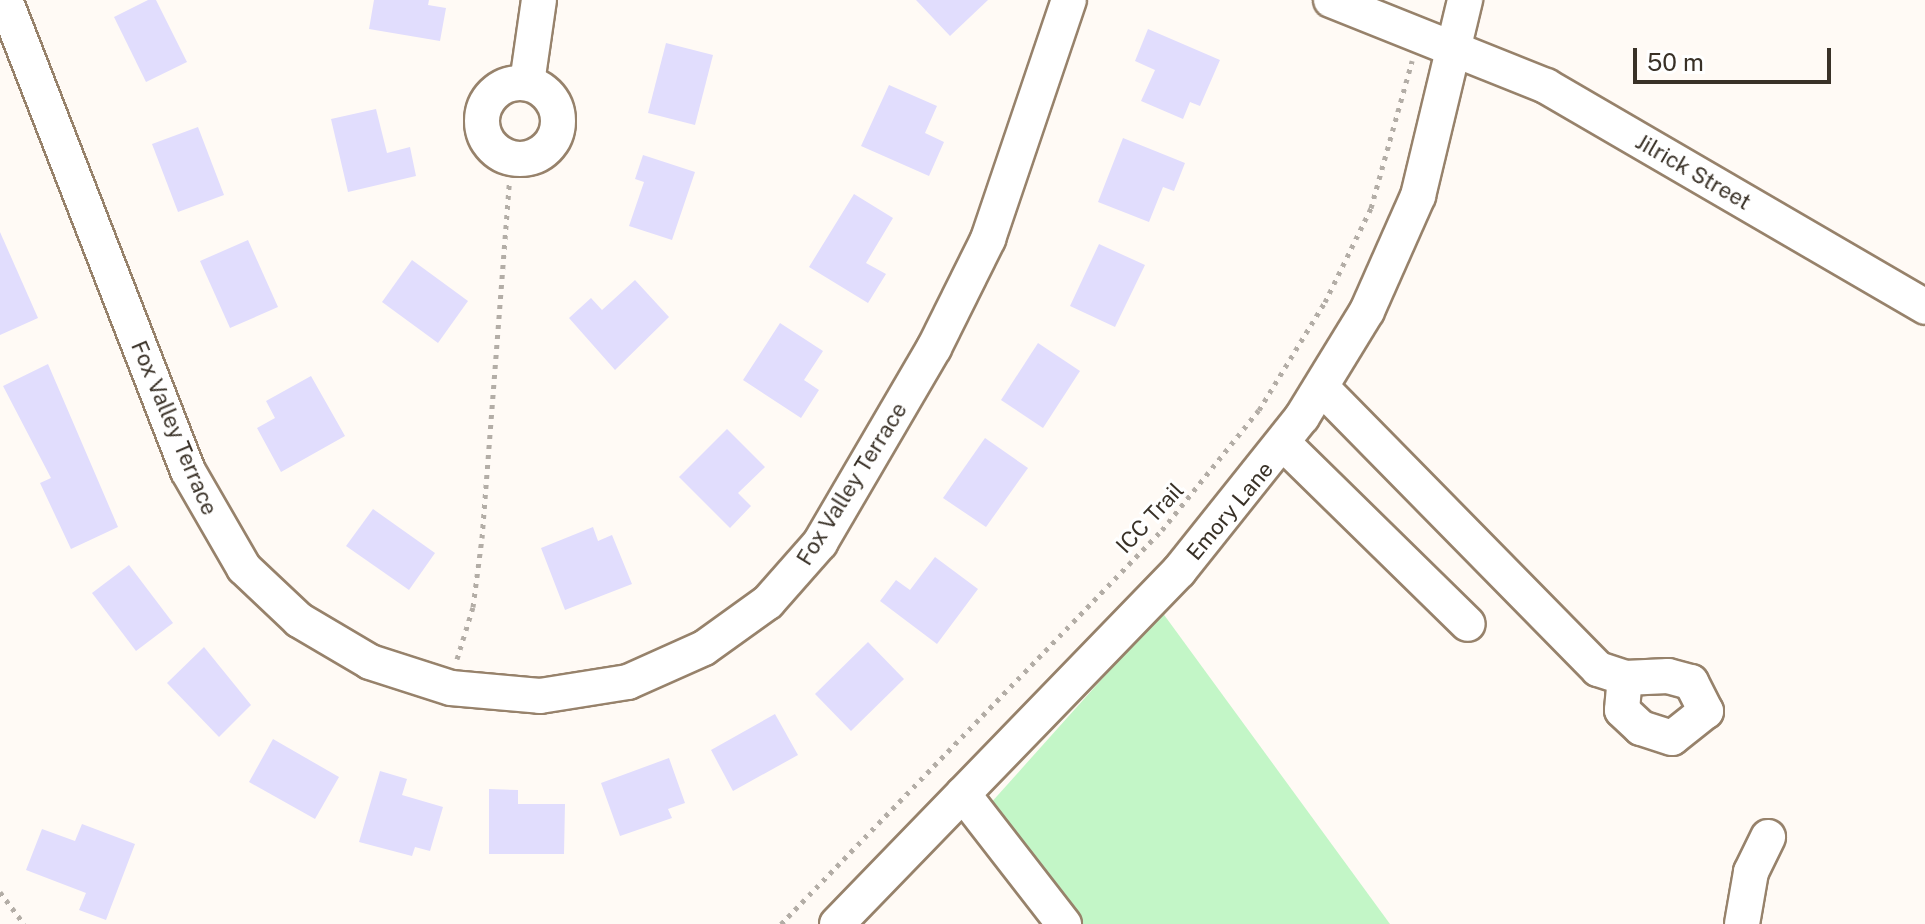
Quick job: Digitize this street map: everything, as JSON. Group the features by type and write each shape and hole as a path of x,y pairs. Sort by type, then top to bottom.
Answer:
{"street":[{"name":"Fox Valley Terrace","path":"5,0 188,471 244,568 299,620 370,662 451,688 540,696 628,682 704,648 768,602 812,553 934,348 988,239 1069,0"},
{"path":"527,83 539,0"},
{"name":"Jilrick Street","path":"1331,0 1546,86 1925,307"},
{"name":"Emory Lane","path":"837,924 1212,535 1284,444 1322,388 1367,311 1418,196 1456,48 1465,0"},
{"path":"1322,388 1598,669 1625,678"},
{"path":"1284,444 1468,624"},
{"path":"963,794 1064,924"},
{"path":"1742,924 1751,872 1768,837"}],"path":[{"name":"ICC Trail","path":"781,924 1162,530 1259,410 1325,302 1371,208 1415,51"},
{"path":"456,664 473,607 482,538 509,184"},
{"path":"0,892 24,924"}],"green space":[{"path":"1162,612 1390,924 1077,924 989,805"}],"building":[{"path":"148,0 156,0 187,62 146,82 114,17"},
{"path":"374,0 429,0 428,5 446,8 440,41 369,29"},
{"path":"916,0 988,0 950,36"},
{"path":"1148,29 1220,60 1200,106 1190,102 1183,119 1141,101 1155,70 1135,61"},
{"path":"666,43 713,55 695,125 648,113"},
{"path":"889,85 937,106 925,133 944,142 929,176 861,146"},
{"path":"376,109 387,153 410,147 416,176 348,192 331,119"},
{"path":"198,127 224,195 178,212 152,144"},
{"path":"1123,138 1185,163 1174,191 1163,187 1149,222 1098,202"},
{"path":"643,155 695,172 672,240 629,226 644,182 635,179"},
{"path":"854,194 893,218 866,263 886,274 868,303 809,267"},
{"path":"0,232 38,318 0,335"},
{"path":"248,240 278,307 230,328 200,261"},
{"path":"1099,244 1145,265 1115,327 1070,306"},
{"path":"412,260 468,301 438,343 382,302"},
{"path":"635,280 669,317 615,370 569,318 591,298 602,310"},
{"path":"780,323 823,351 804,380 819,390 801,418 743,380"},
{"path":"1038,343 1080,371 1043,428 1001,400"},
{"path":"48,364 118,527 71,549 40,483 51,478 3,386"},
{"path":"311,376 345,436 281,472 257,428 275,418 266,401"},
{"path":"727,429 765,467 738,493 751,506 730,528 679,477"},
{"path":"985,438 1028,468 986,527 943,498"},
{"path":"373,509 435,553 409,590 346,546"},
{"path":"593,527 598,541 612,535 632,584 565,610 541,548"},
{"path":"935,557 978,589 937,644 880,601 896,580 910,590"},
{"path":"129,565 173,623 136,651 92,593"},
{"path":"868,642 904,679 851,731 815,694"},
{"path":"204,647 251,705 219,737 167,683"},
{"path":"775,714 798,755 733,791 711,750"},
{"path":"273,739 339,777 315,819 249,782"},
{"path":"669,758 685,803 668,809 672,818 620,836 601,783"},
{"path":"380,771 407,779 402,795 443,807 430,851 415,847 412,856 359,842"},
{"path":"489,789 518,790 518,804 565,804 564,854 489,854"},
{"path":"82,824 135,844 106,920 79,910 86,893 26,870 42,829 75,841"}]}
